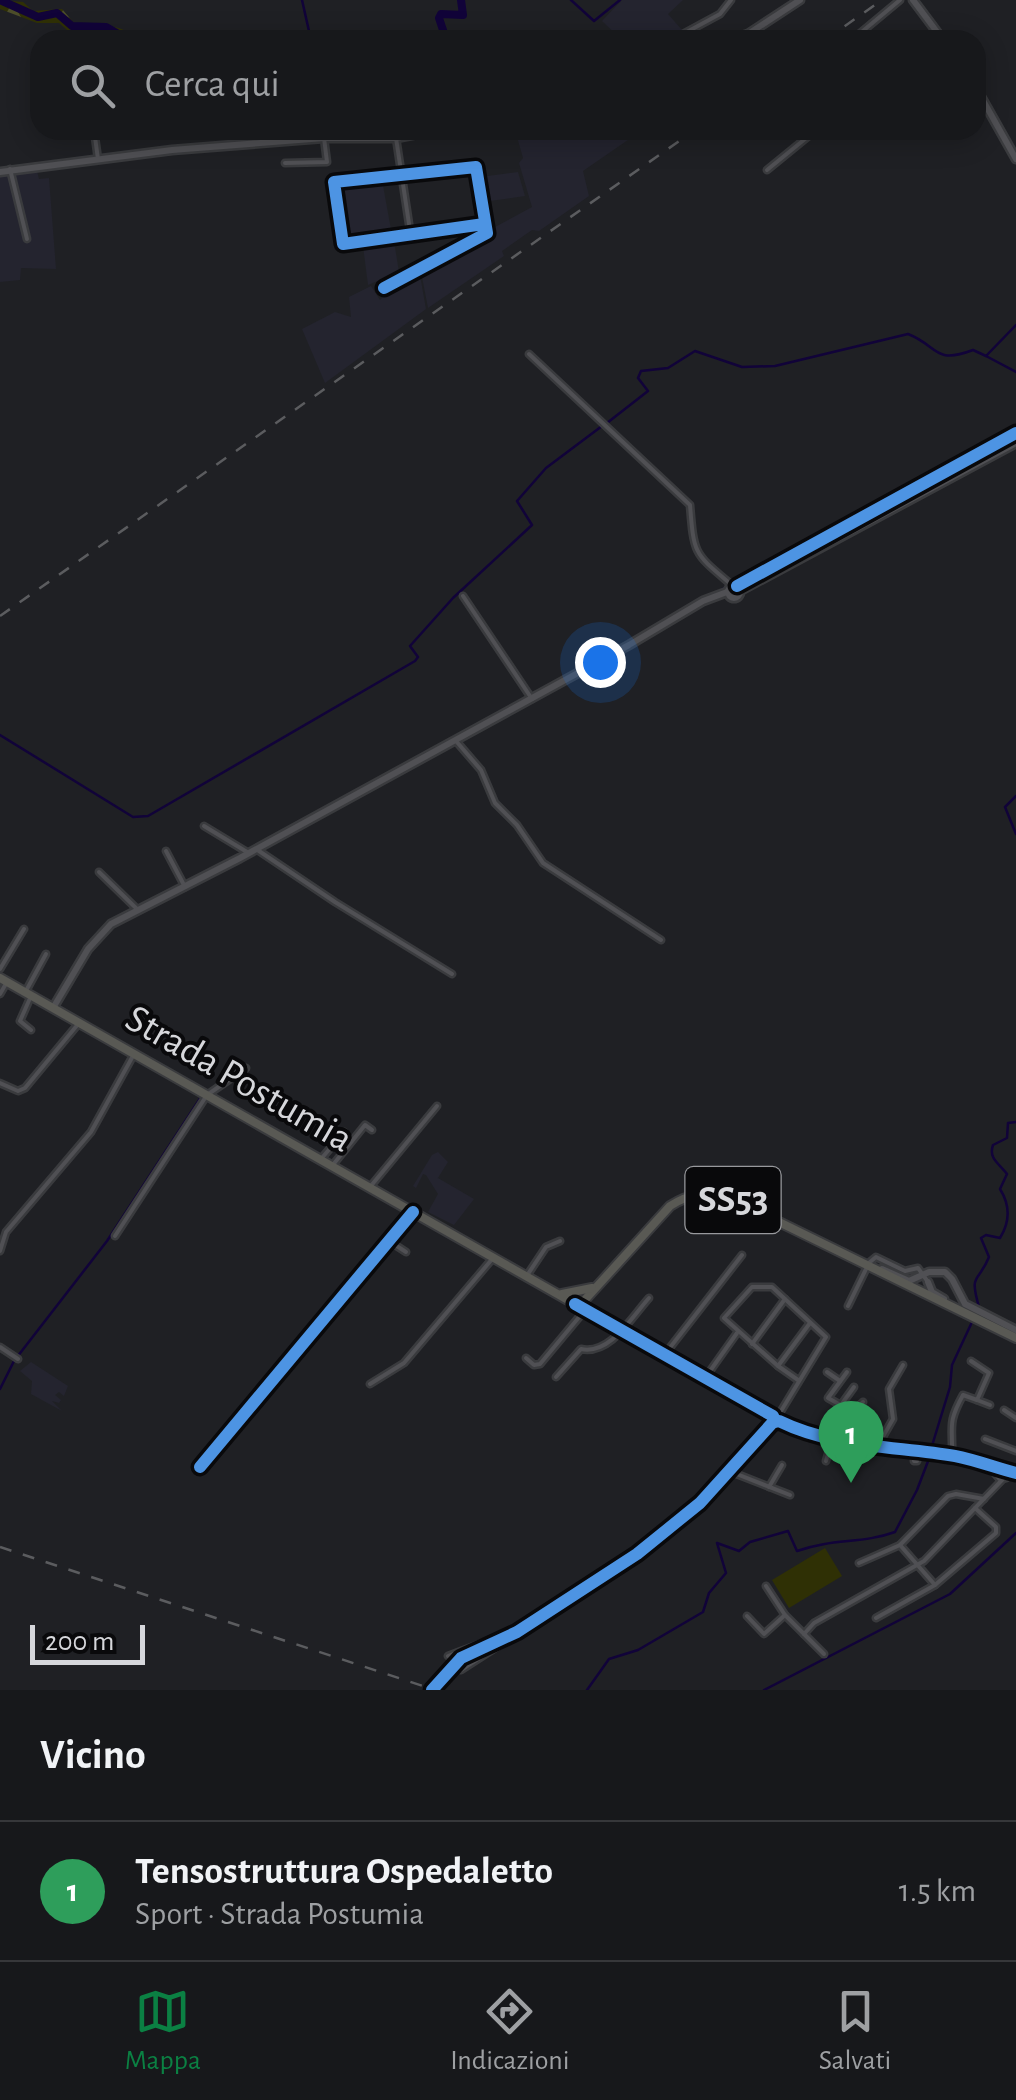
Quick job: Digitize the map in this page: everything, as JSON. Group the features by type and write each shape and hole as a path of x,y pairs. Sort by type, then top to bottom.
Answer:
{"main road":[{"name":"Strada Postumia","path":"3,980 493,1258 558,1294 580,1301"},
{"name":"SS53","path":"580,1301 664,1212 681,1199 698,1194 730,1198 871,1267"},
{"path":"871,1267 1016,1338"},
{"path":"871,1267 1000,1330"}],"street":[{"path":"690,30 720,14 731,0"},
{"path":"754,30 800,0"},
{"path":"864,30 900,0"},
{"path":"912,0 935,30"},
{"path":"986,106 1016,159"},
{"path":"95,140 98,159"},
{"path":"0,172 302,140"},
{"path":"285,163 326,162 324,140"},
{"path":"399,140 411,236"},
{"path":"767,170 804,140"},
{"path":"384,288 487,233 476,167 334,182 343,244 484,224"},
{"path":"10,169 26,239"},
{"path":"529,354 690,505 697,554 734,589"},
{"path":"734,589 1016,434"},
{"path":"53,1008 104,930 456,741 703,601 734,589 1016,443"},
{"path":"462,596 532,698"},
{"path":"456,741 481,770 495,803 517,825 543,863 661,940"},
{"path":"204,826 253,851 452,974"},
{"path":"166,852 185,887"},
{"path":"99,872 139,911"},
{"path":"0,969 24,928"},
{"path":"32,1030 20,1021 46,954"},
{"path":"0,994 3,980"},
{"name":"Strada Postumia","path":"0,1083 14,1090 25,1088 79,1023"},
{"path":"0,1251 6,1232 91,1132 134,1054"},
{"path":"115,1236 207,1095 246,1068"},
{"name":"Strada Postumia","path":"370,1188 437,1106"},
{"path":"332,1166 365,1125 372,1130"},
{"path":"320,1160 344,1132"},
{"path":"200,1467 412,1212"},
{"path":"389,1241 406,1252"},
{"path":"526,1276 546,1247 560,1241"},
{"path":"665,1355 742,1255"},
{"path":"370,1384 404,1363 493,1258"},
{"path":"848,1306 871,1267 908,1281 936,1271 950,1276 966,1305 1016,1330"},
{"path":"924,1278 920,1289 956,1310"},
{"path":"924,1278 933,1293 976,1317"},
{"path":"461,1670 637,1554 700,1503 776,1419 826,1338 772,1287 758,1285 748,1290 724,1318 798,1380"},
{"path":"556,1377 581,1349 601,1349 650,1298"},
{"path":"752,1344 785,1300"},
{"path":"526,1358 534,1365 540,1364 580,1301"},
{"name":"Strada Postumia","path":"580,1301 619,1330 804,1433 877,1447 915,1460 932,1454 952,1456 989,1465 1002,1476"},
{"path":"778,1366 810,1322"},
{"path":"705,1378 737,1332"},
{"path":"0,1348 18,1359"},
{"path":"971,1362 989,1372 977,1400"},
{"path":"877,1447 893,1418 888,1389 903,1365"},
{"path":"828,1372 840,1381"},
{"path":"847,1372 828,1398 854,1412"},
{"path":"842,1405 854,1387"},
{"path":"952,1456 949,1429 964,1395 990,1405"},
{"path":"826,1462 828,1454 835,1455 854,1412 863,1402"},
{"path":"1004,1410 1016,1418"},
{"path":"984,1440 1016,1450"},
{"path":"770,1487 782,1465"},
{"path":"729,1471 790,1494"},
{"path":"804,1634 814,1624 917,1565 1002,1476 1016,1473"},
{"path":"859,1563 900,1545 948,1496 984,1499"},
{"path":"876,1618 935,1585 996,1532 975,1508"},
{"path":"900,1545 935,1585"},
{"path":"766,1586 784,1616 824,1654"},
{"path":"747,1616 766,1634 784,1616"},
{"path":"448,1656 506,1632 512,1635"},
{"path":"432,1690 461,1658 512,1635"}],"shaded area":[{"path":"622,0 683,0 668,14 682,30 611,30 602,21"},
{"path":"518,140 628,140 583,171 589,196 539,231 532,230 502,251 504,256 428,308 421,272 493,234 495,227 532,207 519,163 523,158"},
{"path":"36,167 39,179 49,178 56,269 21,268 20,280 0,282 0,175"},
{"path":"518,172 525,196 483,202 480,177"},
{"path":"382,180 392,235 345,241 338,186"},
{"path":"394,241 399,272 368,285 363,246"},
{"path":"420,275 426,309 325,383 302,329 335,312 351,317 349,297 371,286 380,300"},
{"path":"438,1152 448,1162 436,1181 438,1178 474,1199 454,1225 428,1212 438,1194 426,1175 416,1188 413,1186 432,1155"},
{"path":"31,1362 68,1386 64,1396 59,1392 55,1395 61,1400 59,1403 52,1401 62,1411 31,1394 32,1381 20,1371"}],"green space":[{"path":"0,0 23,2 33,11 62,9 75,24 124,30 67,30 59,23 37,23 0,9"},
{"path":"825,1548 842,1576 789,1608 772,1580"}],"waterway":[{"path":"0,0 38,17 57,13 72,26 111,30"},
{"path":"302,0 309,30"},
{"path":"443,30 441,14 463,15 461,0"},
{"path":"571,0 594,21 620,0"},
{"path":"1016,325 986,356 1016,372"},
{"path":"607,423 648,391 638,378 641,371 668,368 695,351 742,367 775,366 908,334 943,355 973,350 986,356"},
{"path":"0,735 133,817 148,816 415,661 418,657 410,646 453,598 532,525 517,501 546,468 602,426"},
{"path":"802,552 1016,436"},
{"path":"714,594 726,587"},
{"path":"1016,796 1005,807 1016,834"},
{"path":"194,885 218,873"},
{"path":"0,1389 14,1361 107,1241 201,1097"},
{"path":"979,1307 975,1283 989,1257 981,1238 1000,1238 1007,1220 1006,1201 1000,1189 1007,1174 993,1158 992,1150 993,1145 1007,1138 1008,1123 1016,1122"},
{"path":"931,1449 950,1387 952,1365 972,1322"},
{"path":"587,1690 609,1659 638,1650 703,1612 709,1593 726,1573 717,1543 739,1551 750,1542 788,1531 797,1551 895,1532 930,1456"},
{"path":"764,1690 950,1594 1016,1533"}],"railway":[{"path":"839,30 882,0"},
{"path":"0,616 681,140"},
{"path":"0,1547 435,1690"}],"cycle path":[{"path":"384,288 487,233 476,167 334,182 343,244 484,224"},
{"path":"737,586 1016,433"},
{"path":"200,1467 413,1212"},
{"path":"575,1304 773,1416 775,1422 843,1441 955,1456 1016,1473"},
{"path":"432,1690 461,1658 517,1632 637,1554 700,1503 774,1421"}],"place":[{"name":"Tensostruttura Ospedaletto","path":"851,1483"}]}
